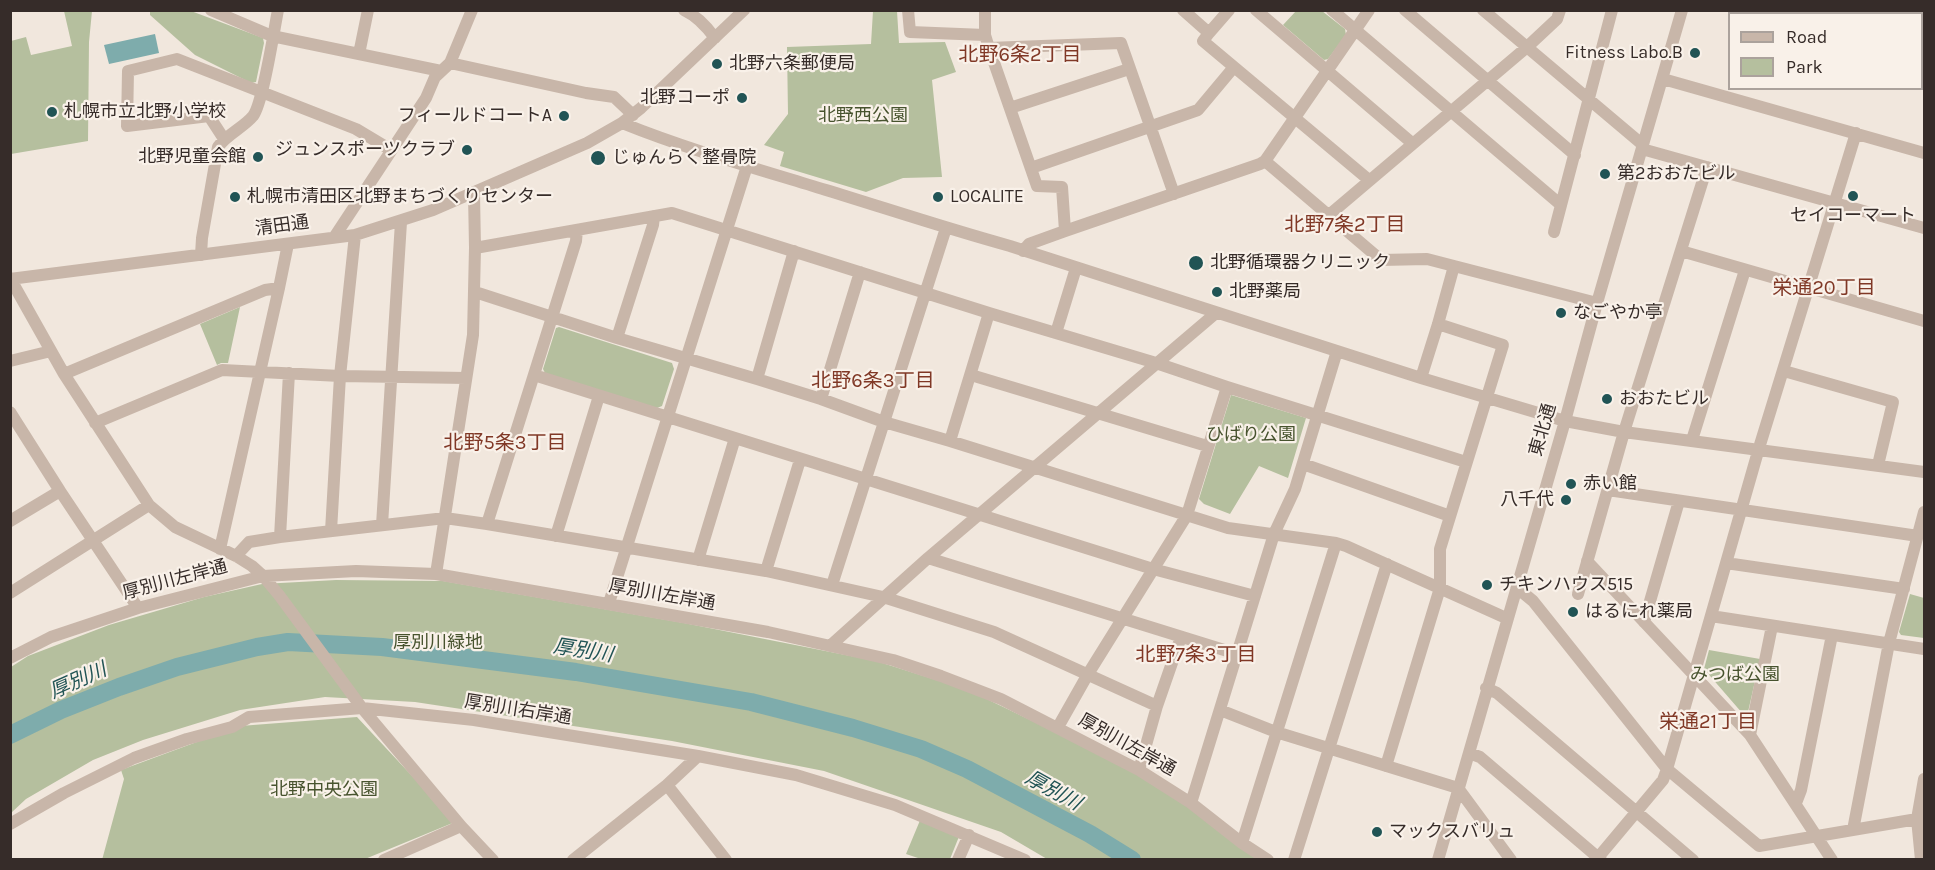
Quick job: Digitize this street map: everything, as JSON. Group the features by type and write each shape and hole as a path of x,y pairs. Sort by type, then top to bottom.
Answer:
{"street":[{"path":"211,10 272,36 359,54 615,97 633,115"},
{"path":"201,255 218,147 224,139 254,115 261,93 278,10"},
{"path":"359,54 368,10"},
{"path":"335,236 426,98 435,77 446,67 472,10"},
{"path":"684,10 698,19 715,38"},
{"name":"清田通","path":"11,279 356,235 401,222 474,193 586,143 622,123 744,10"},
{"path":"908,10 910,32 985,35"},
{"path":"985,10 985,35 1037,186 1062,187 1065,231"},
{"path":"1183,10 1209,33"},
{"path":"1229,10 1203,41 1369,180"},
{"path":"1256,10 1412,143"},
{"path":"1332,10 1561,205"},
{"path":"1023,251 1029,244 1260,164 1370,10"},
{"path":"1406,10 1575,155"},
{"path":"1483,10 1643,147 1924,228"},
{"path":"1329,215 1526,48 1557,19 1560,10"},
{"path":"1554,232 1612,10"},
{"name":"東北通","path":"1440,858 1486,688 1682,10"},
{"path":"989,48 1121,43 1174,194"},
{"path":"224,139 209,116 127,126 128,71 177,60 356,129 391,150"},
{"path":"1031,168 1198,110 1234,67"},
{"path":"1010,108 1130,69"},
{"path":"1663,79 1924,153"},
{"path":"622,123 747,166 1421,378 1565,421 1624,432 1924,471"},
{"path":"1469,753 1480,757 1598,859 1663,780 1759,448 1856,133"},
{"path":"1265,160 1381,260 1427,259 1597,303"},
{"path":"609,603 747,166"},
{"path":"1578,594 1624,432 1707,167"},
{"path":"436,574 473,335 474,193"},
{"path":"475,248 672,213 1466,462"},
{"path":"617,338 654,216"},
{"path":"382,525 401,222"},
{"path":"832,585 946,228"},
{"path":"487,524 576,241 577,230"},
{"path":"331,531 340,376 356,235"},
{"path":"219,549 288,244"},
{"path":"757,379 794,251"},
{"path":"1681,251 1924,321"},
{"path":"1421,378 1454,266"},
{"path":"1056,333 1076,268"},
{"path":"1692,440 1744,270"},
{"path":"821,399 860,272"},
{"path":"11,279 64,374 149,505 175,527 236,556 263,576 287,604 362,708 461,826 493,860"},
{"path":"64,374 265,290 279,288"},
{"path":"475,292 1228,528 1336,543 1506,618"},
{"path":"950,441 989,313"},
{"path":"830,646 979,514 1216,313"},
{"path":"1386,766 1440,588 1440,549 1503,345 1438,324"},
{"path":"10,361 51,351"},
{"path":"1191,803 1274,534 1295,489 1337,351"},
{"path":"95,423 222,370 340,376 466,378"},
{"path":"1784,370 1893,402 1878,465"},
{"path":"280,537 289,373"},
{"path":"534,375 1153,569 1255,596"},
{"path":"971,375 1207,446"},
{"path":"1058,727 1088,674 1187,515 1227,387"},
{"path":"556,536 599,396"},
{"path":"10,412 138,608"},
{"path":"698,560 735,438"},
{"path":"766,571 800,460"},
{"path":"1303,464 1450,516"},
{"path":"1608,490 1918,536"},
{"path":"10,521 60,491"},
{"path":"1644,622 1679,501"},
{"path":"10,593 149,505"},
{"path":"1852,830 1889,643 1924,512"},
{"path":"236,556 249,542 280,537 445,518 487,524 766,571 883,597 994,633 1157,706"},
{"path":"1242,843 1336,543"},
{"path":"928,558 1238,654"},
{"path":"1587,561 1750,735 1833,860"},
{"path":"1726,563 1904,589"},
{"path":"1294,860 1387,564"},
{"name":"厚別川左岸通","path":"10,658 51,637 138,608 263,576 356,572 436,574 768,632 893,660 940,676 1001,699 1139,770 1191,803 1242,843 1269,860"},
{"path":"1516,587 1533,602 1666,769 1759,846 1917,819"},
{"path":"1711,616 1924,648"},
{"path":"1750,735 1772,626"},
{"path":"1796,803 1801,790 1832,634"},
{"path":"1139,770 1157,706 1181,637"},
{"path":"1486,688 1497,693 1693,860"},
{"name":"厚別川右岸通","path":"10,824 64,793 134,758 232,727 249,717 362,708 474,720 698,756 796,775 895,805 1022,859"},
{"path":"1220,710 1276,732 1458,788 1511,860"},
{"path":"573,860 667,785 698,756"},
{"path":"1922,860 1917,819 1924,779"},
{"path":"667,785 726,860"},
{"path":"384,860 461,826"},
{"path":"958,860 969,835"}],"green space":[{"path":"64,11 92,11 89,42 88,141 11,154 11,41 26,37 31,55 72,46"},
{"path":"150,11 191,11 263,38 256,82 251,83 195,55 150,15"},
{"name":"北野西公園","path":"873,11 897,11 899,43 945,42 956,72 932,80 942,177 903,178 866,192 780,166 784,152 764,145 788,114 787,47 871,44"},
{"path":"1296,11 1322,11 1345,29 1346,35 1328,59 1324,60 1283,25"},
{"path":"240,307 228,363 217,365 200,324"},
{"path":"559,327 672,363 674,369 662,406 657,408 545,373 543,369 556,328"},
{"name":"ひばり公園","path":"1231,395 1306,418 1288,478 1259,466 1230,514 1204,504 1199,499"},
{"name":"厚別川緑地","path":"336,580 443,581 684,623 876,661 968,690 1132,769 1197,812 1259,859 1047,859 1001,832 824,771 672,741 415,702 325,697 240,710 143,740 93,760 26,799 11,813 11,667 28,656 109,625 204,597 262,584"},
{"path":"1910,594 1924,598 1924,638 1901,635 1899,632"},
{"name":"みつば公園","path":"1709,650 1760,659 1748,712 1743,714 1704,669"},
{"name":"北野中央公園","path":"357,717 455,822 365,859 102,860 124,779 121,770 240,726"},
{"path":"921,818 960,834 950,859 921,859 906,854"}],"water":[{"path":"155,34 159,53 109,64 104,45"}],"waterway":[{"name":"厚別川","path":"10,735 61,710 119,687 177,667 257,647 288,642 382,647 576,672 751,702 853,728 921,749 967,769 1090,834 1132,860"}],"place":[{"name":"Fitness Labo.B","path":"1695,53"},
{"name":"北野六条郵便局","path":"717,64"},
{"name":"北野コーポ","path":"742,98"},
{"name":"札幌市立北野小学校","path":"52,112"},
{"name":"フィールドコートA","path":"564,116"},
{"name":"ジュンスポーツクラブ","path":"467,150"},
{"name":"北野児童会館","path":"258,157"},
{"name":"じゅんらく整骨院","path":"598,158"},
{"name":"第2おおたビル","path":"1605,174"},
{"name":"セイコーマート","path":"1853,196"},
{"name":"札幌市清田区北野まちづくりセンター","path":"235,197"},
{"name":"LOCALITE","path":"938,197"},
{"name":"北野循環器クリニック","path":"1196,263"},
{"name":"北野薬局","path":"1217,292"},
{"name":"なごやか亭","path":"1561,313"},
{"name":"おおたビル","path":"1607,399"},
{"name":"赤い館","path":"1571,484"},
{"name":"八千代","path":"1566,500"},
{"name":"チキンハウス515","path":"1487,585"},
{"name":"はるにれ薬局","path":"1573,612"},
{"name":"マックスバリュ","path":"1377,832"}],"district":[{"name":"北野6条2丁目","path":"1020,55"},
{"name":"北野7条2丁目","path":"1345,225"},
{"name":"栄通20丁目","path":"1824,288"},
{"name":"北野6条3丁目","path":"873,381"},
{"name":"北野5条3丁目","path":"505,443"},
{"name":"北野7条3丁目","path":"1196,655"},
{"name":"栄通21丁目","path":"1708,722"}]}
